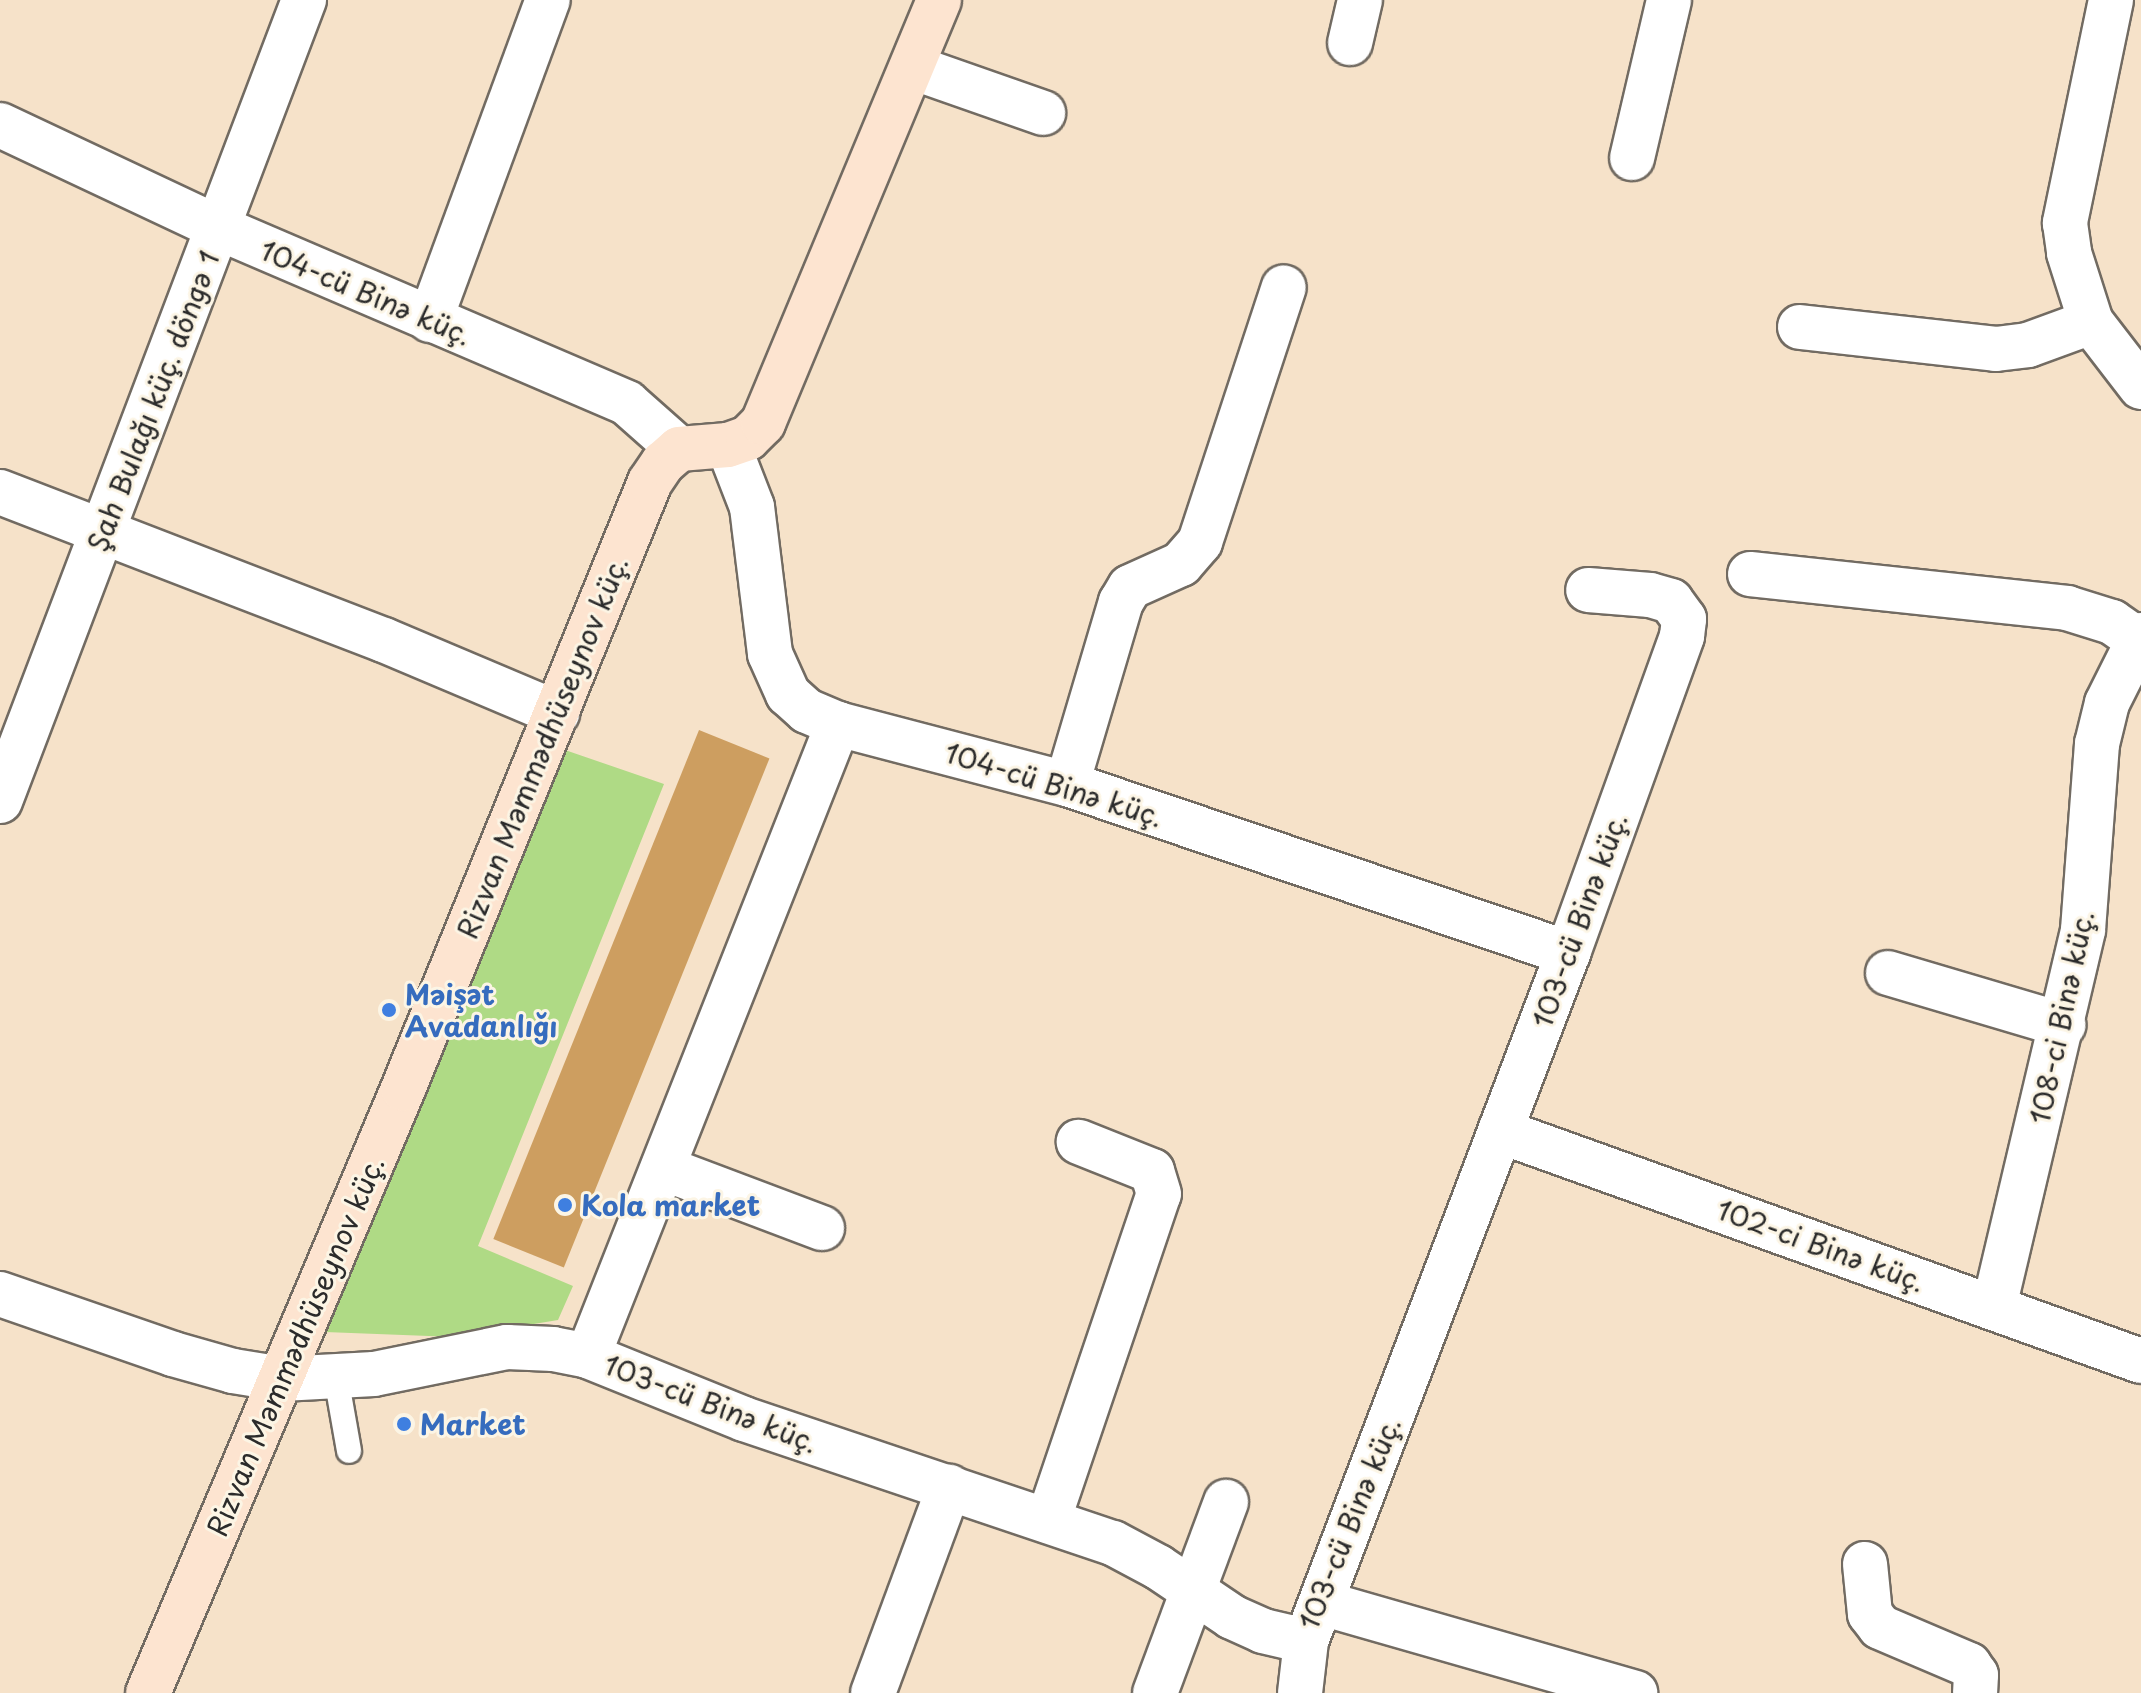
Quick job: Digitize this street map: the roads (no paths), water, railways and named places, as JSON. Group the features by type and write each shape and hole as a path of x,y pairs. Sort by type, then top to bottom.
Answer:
{"street":[{"name":"Şah Bulağı küç. döngə 1","path":"0,801 304,0"},
{"path":"430,320 548,0"},
{"path":"679,449 728,445 748,438 763,423 939,0"},
{"path":"1350,43 1360,0"},
{"path":"1632,158 1669,0"},
{"path":"2111,0 2065,223 2069,253 2091,322 2141,387"},
{"path":"912,67 1043,113"},
{"name":"104-cü Binə küç.","path":"0,125 219,228 627,403 679,449"},
{"path":"1067,784 1125,595 1130,587 1181,564 1200,542 1284,287"},
{"path":"1800,327 1996,349 2028,345 2091,322"},
{"name":"104-cü Binə küç.","path":"728,445 752,507 770,654 788,694 807,711 838,724 1067,784 1568,953"},
{"name":"Rizvan Məmmədhüseynov küç.","path":"148,1693 282,1379 650,482 679,449"},
{"path":"0,492 384,640 557,713"},
{"path":"1750,574 2067,608 2112,622 2140,639"},
{"name":"103-cü Binə küç.","path":"0,1294 173,1354 233,1371 282,1379 374,1374 507,1347 553,1349 588,1356 744,1419 1113,1543 1193,1589 1232,1617 1263,1631 1314,1622 1568,953 1682,636 1684,619 1671,601 1650,595 1588,590"},
{"name":"108-ci Binə küç.","path":"1994,1307 2083,930 2097,744 2107,703 2140,639"},
{"path":"588,1356 838,724"},
{"path":"1888,973 2063,1025"},
{"name":"102-ci Binə küç.","path":"1500,1131 2141,1361"},
{"path":"1048,1521 1159,1194 1152,1171 1079,1142"},
{"path":"663,1168 822,1228"},
{"path":"873,1693 949,1487"},
{"path":"1155,1693 1226,1502"},
{"path":"1865,1564 1870,1614 1880,1627 1969,1665 1976,1675 1975,1693"},
{"path":"1300,1693 1314,1622 1635,1693"}],"lane":[{"path":"336,1377 349,1451"}],"place":[{"name":"Məişət Avadanlığı","path":"389,1010"},
{"name":"Kola market","path":"565,1205"},
{"name":"Market","path":"404,1424"}]}
